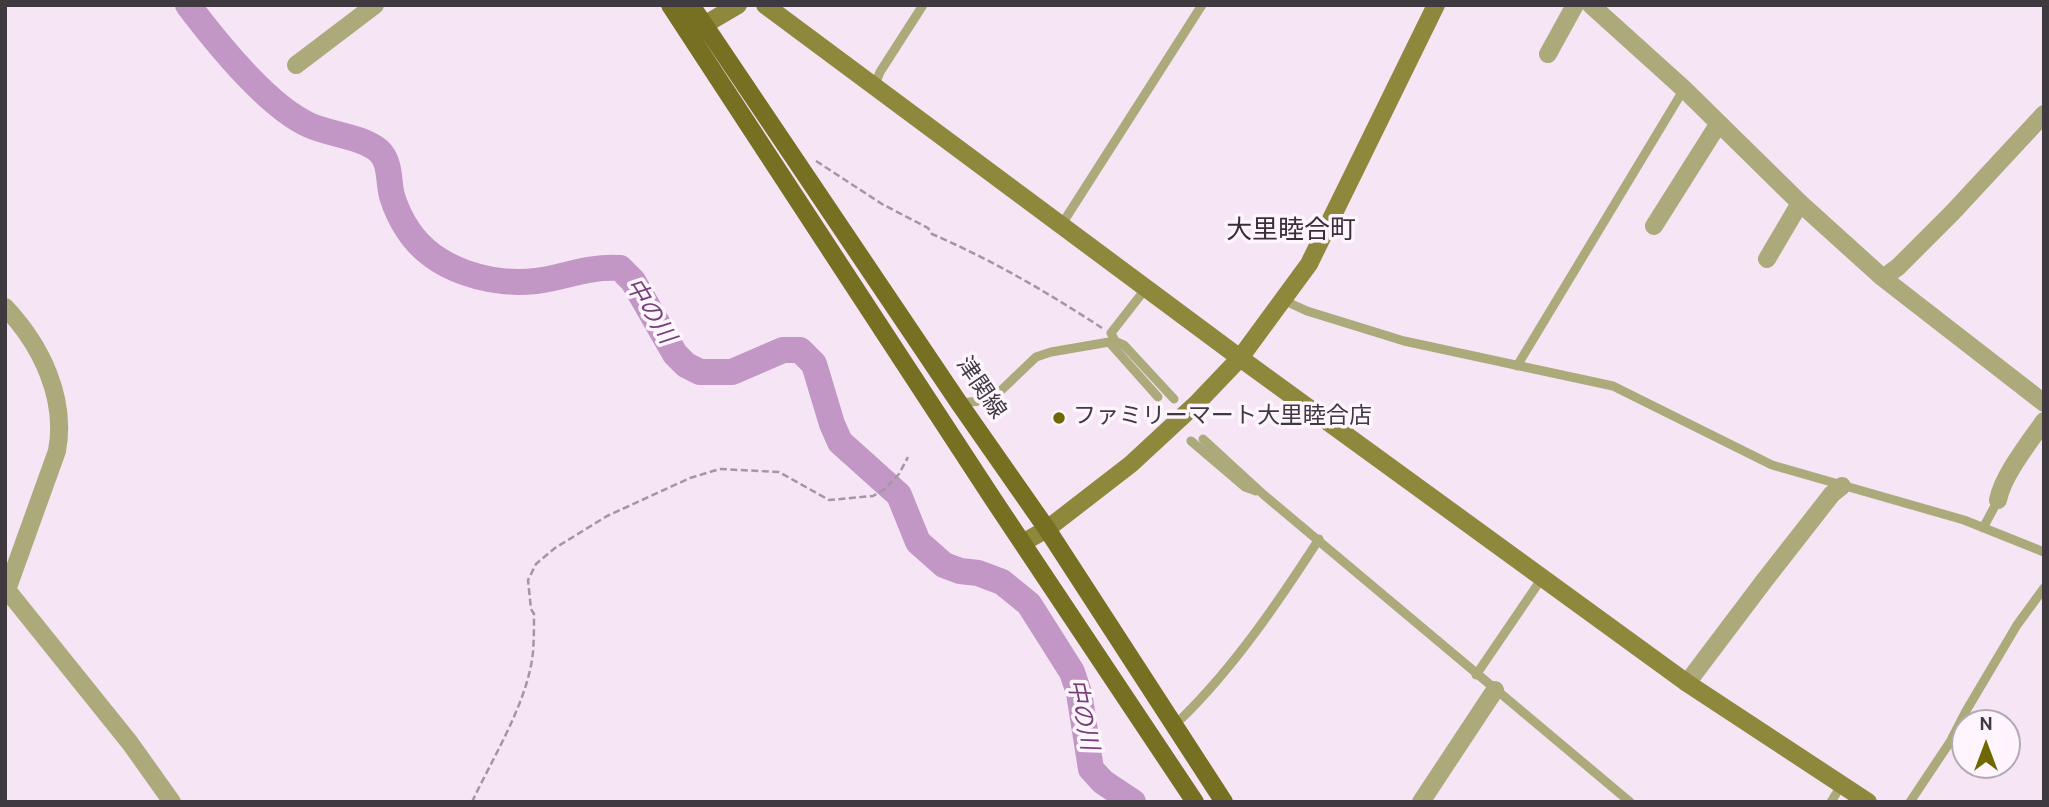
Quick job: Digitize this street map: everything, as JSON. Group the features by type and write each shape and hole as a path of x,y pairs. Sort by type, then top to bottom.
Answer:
{"main road":[{"name":"津関線","path":"670,5 1195,802"},
{"name":"津関線","path":"691,5 1047,529 1224,802"}],"street":[{"path":"296,65 375,5"},
{"path":"704,25 738,5"},
{"path":"765,5 1240,358 1688,684 1868,802"},
{"path":"1024,542 1047,529 1131,464 1198,402 1240,358 1309,264 1436,5"},
{"path":"1548,54 1575,5"},
{"path":"1591,5 1684,89 1800,203 1883,278 2044,403"},
{"path":"1883,278 1898,267 1945,220 2044,114"},
{"path":"1654,226 1719,123"},
{"path":"1767,259 1800,203"},
{"path":"5,307 28,337 51,380 59,407 60,430 57,451 7,590 130,743 172,802"},
{"path":"1998,500 2015,465 2044,421"},
{"path":"1688,684 1763,580 1832,494 1842,486"},
{"path":"1421,802 1495,690"}],"lane":[{"path":"874,87 880,72 923,5"},
{"path":"1062,224 1202,5"},
{"path":"1517,366 1684,89"},
{"path":"1112,339 1147,287"},
{"path":"1283,300 1369,332 1613,386 1772,465 1983,528 2044,552"},
{"path":"1112,339 1158,397"},
{"path":"959,403 991,400 1036,357 1112,339 1124,345 1174,399"},
{"path":"1203,439 1264,495 1630,802"},
{"path":"1191,441 1245,487 1264,495"},
{"path":"1983,528 1998,500"},
{"path":"1182,718 1247,642 1319,539"},
{"path":"1476,674 1542,578"},
{"path":"1910,802 1950,742 2017,625 2044,588"},
{"path":"1831,802 1842,784"}],"path":[{"path":"809,160 815,160 882,204 928,228 932,234 977,253 1032,282 1112,339"},
{"path":"472,802 526,682 533,653 534,614 531,610 528,580 536,564 555,548 607,516 690,478 720,469 779,472 829,499 873,496 885,489 899,474 908,457"}],"waterway":[{"name":"中の川","path":"188,5 243,72 276,103 309,125 364,142 383,155 397,209 419,244 432,256 464,272 500,281 536,281 577,272 620,268 633,281 675,354 686,365 700,372 732,372 783,350 800,350 814,364 840,442 899,495 918,542 944,565 1002,582 1029,604 1072,672 1079,693 1091,769 1103,782 1133,802"}],"place":[{"name":"ファミリーマート大里睦合店","path":"1059,418"}],"district":[{"name":"大里睦合町","path":"1291,233"}]}
